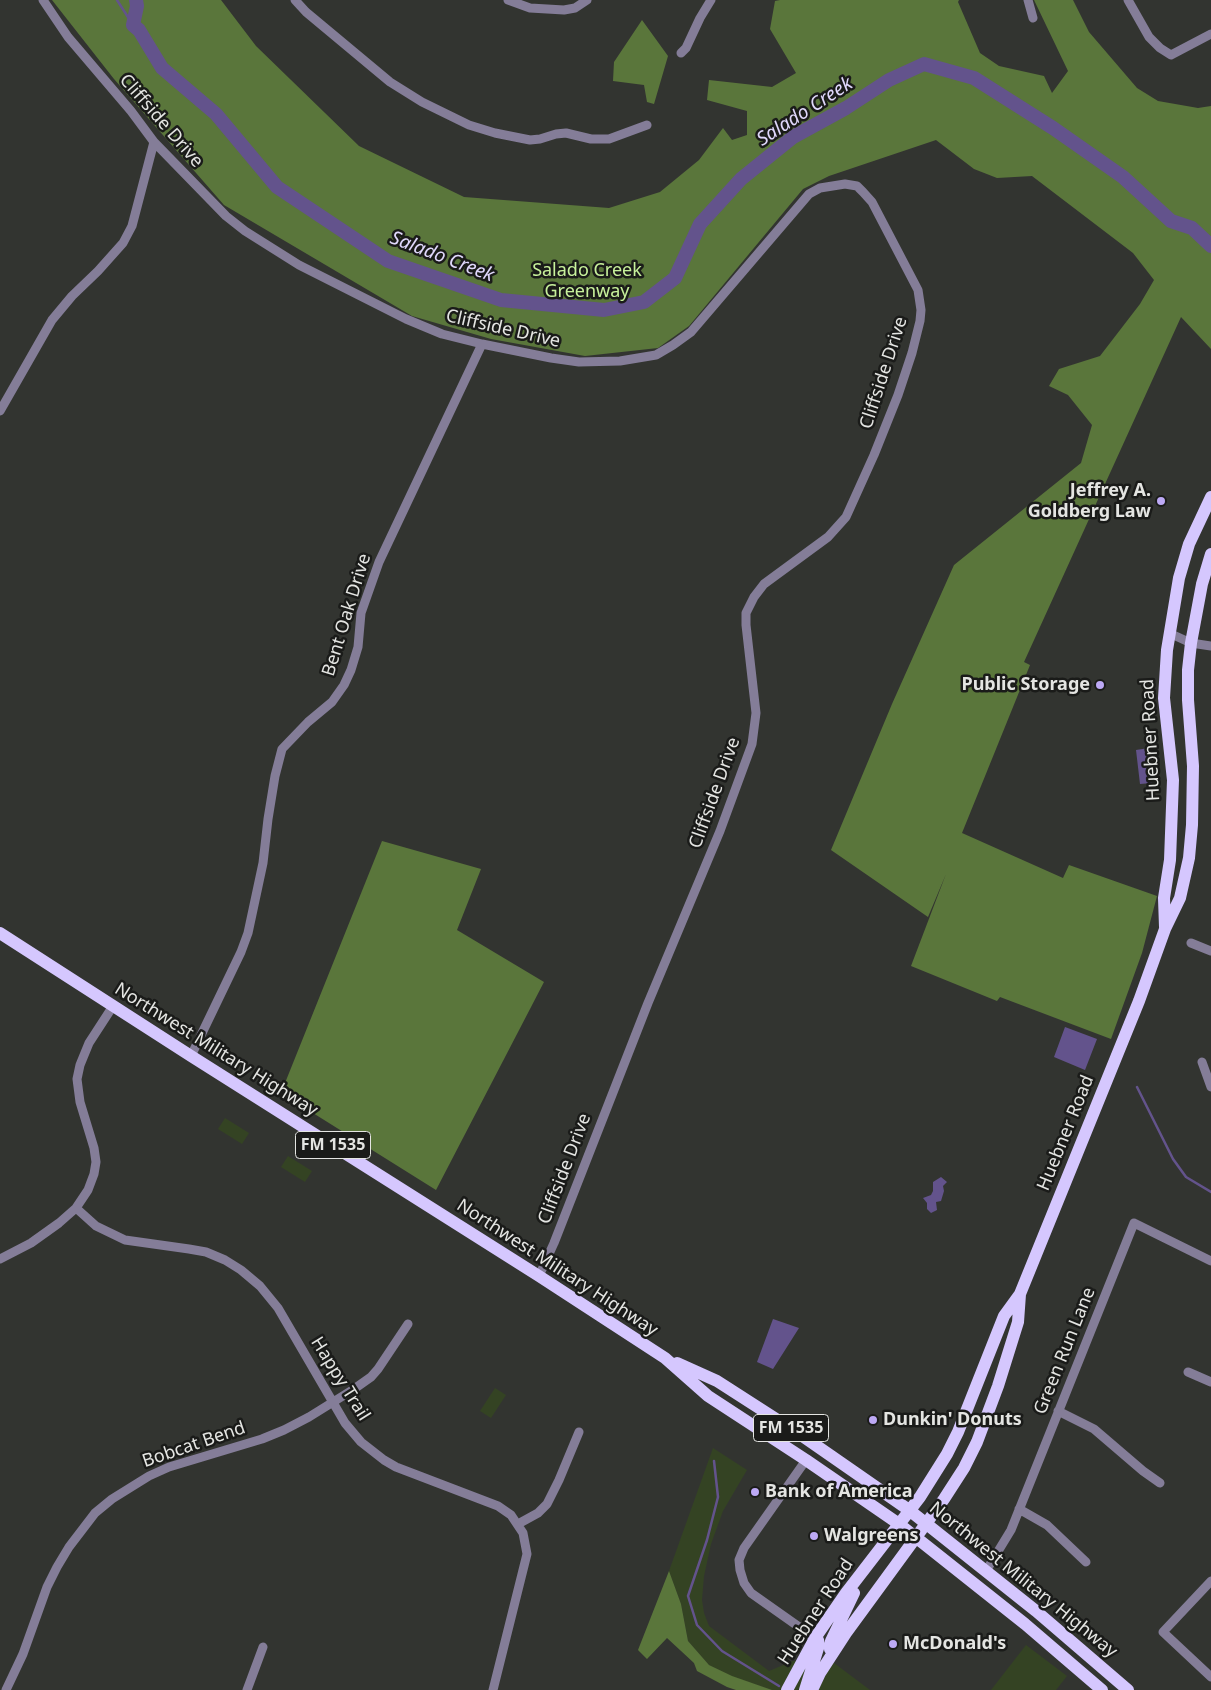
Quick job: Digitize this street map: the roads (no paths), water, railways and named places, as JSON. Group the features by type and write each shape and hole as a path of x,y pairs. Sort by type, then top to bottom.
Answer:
{"main road":[{"name":"Huebner Road","path":"1165,929 1164,898 1170,860 1173,780 1164,698 1169,634 1179,578 1189,544 1211,497"},
{"name":"Huebner Road","path":"790,1686 816,1639 846,1592 909,1510 937,1469 958,1432 1004,1316 1020,1294 1139,1001 1165,929 1180,898 1189,858 1192,810 1193,766 1188,700 1188,670 1202,584 1211,554"},
{"path":"1172,811 1192,810"},
{"name":"Northwest Military Highway","path":"0,934 665,1358 708,1396 899,1524 1025,1624 1102,1690"},
{"name":"Huebner Road","path":"812,1690 833,1650 944,1499 964,1468 977,1442 1018,1322 1020,1294"},
{"path":"987,1357 1005,1362"},
{"name":"Northwest Military Highway","path":"665,1358 717,1381 801,1435 909,1510 986,1571 1128,1690"},
{"path":"833,1650 831,1641 866,1568"},
{"path":"805,1690 818,1645 816,1639"}],"street":[{"name":"Cliffside Drive","path":"43,0 68,37 131,111 154,142 226,216 263,243 299,265 406,319 442,334 482,344 578,362 620,361 656,355 674,345 691,332 809,194 820,188 845,184 857,186 872,202 918,290 921,310 920,321 912,353 898,395 846,518 828,537 764,584 754,597 746,614 756,713 750,751 720,831 648,1003 554,1243 539,1276"},
{"path":"295,0 306,12 390,82 422,102 469,124 496,133 530,140 566,133 590,139 609,139 647,125"},
{"path":"508,0 530,8 564,10 575,8 587,0"},
{"path":"681,53 686,48 711,0"},
{"path":"1028,0 1033,18"},
{"path":"1128,0 1149,37 1160,48 1171,55 1211,34"},
{"path":"0,411 52,320 72,296 98,272 123,243 132,226 154,142"},
{"name":"Bent Oak Drive","path":"191,1056 241,952 248,933 263,863 275,776 282,749 308,722 332,702 344,685 358,647 362,614 379,562 482,344"},
{"path":"1169,634 1191,643 1211,646"},
{"path":"1191,943 1211,951"},
{"path":"0,1259 31,1243 59,1223 76,1208 88,1190 96,1162 77,1087 80,1065 89,1044 113,1006"},
{"path":"1202,1062 1211,1087"},
{"name":"Happy Trail","path":"76,1208 96,1226 125,1240 206,1252 225,1260 250,1277 278,1308 345,1423 361,1442 396,1467 498,1506 511,1514 525,1538 527,1554 493,1690"},
{"name":"Green Run Lane","path":"986,1571 1002,1546 1019,1509 1134,1223 1211,1261"},
{"name":"Bobcat Bend","path":"6,1690 23,1654 56,1567 95,1513 112,1499 149,1476 284,1430 354,1390 378,1369 408,1324"},
{"path":"1188,1372 1211,1382"},
{"path":"1058,1411 1094,1429 1160,1483"},
{"path":"518,1524 538,1513 546,1504 559,1480 579,1432"},
{"path":"806,1460 744,1548 739,1560 740,1570 744,1583 751,1592 833,1650"},
{"path":"1019,1509 1047,1525 1086,1562"},
{"path":"1211,1581 1164,1632 1211,1677"},
{"path":"247,1690 263,1647"}],"waterway":[{"path":"117,0 133,25"},
{"name":"Salado Creek","path":"136,0 137,6 133,25 139,30 162,68 216,114 277,187 388,261 501,300 604,310 644,302 675,278 700,224 741,179 793,137 846,108 889,80 924,64 974,78 1053,128 1123,177 1171,221 1192,228 1211,246"},
{"path":"1137,1087 1173,1159 1186,1177 1211,1192"},
{"path":"714,1461 718,1497 707,1540 688,1596 697,1625 722,1651 779,1686"}],"place":[{"name":"Jeffrey A. Goldberg Law","path":"1161,501"},
{"name":"Public Storage","path":"1100,685"},
{"name":"Dunkin' Donuts","path":"873,1420"},
{"name":"Bank of America","path":"755,1492"},
{"name":"Walgreens","path":"814,1536"},
{"name":"McDonald's","path":"893,1644"}],"park label":[{"name":"Salado Creek Greenway","path":"587,281"}]}
